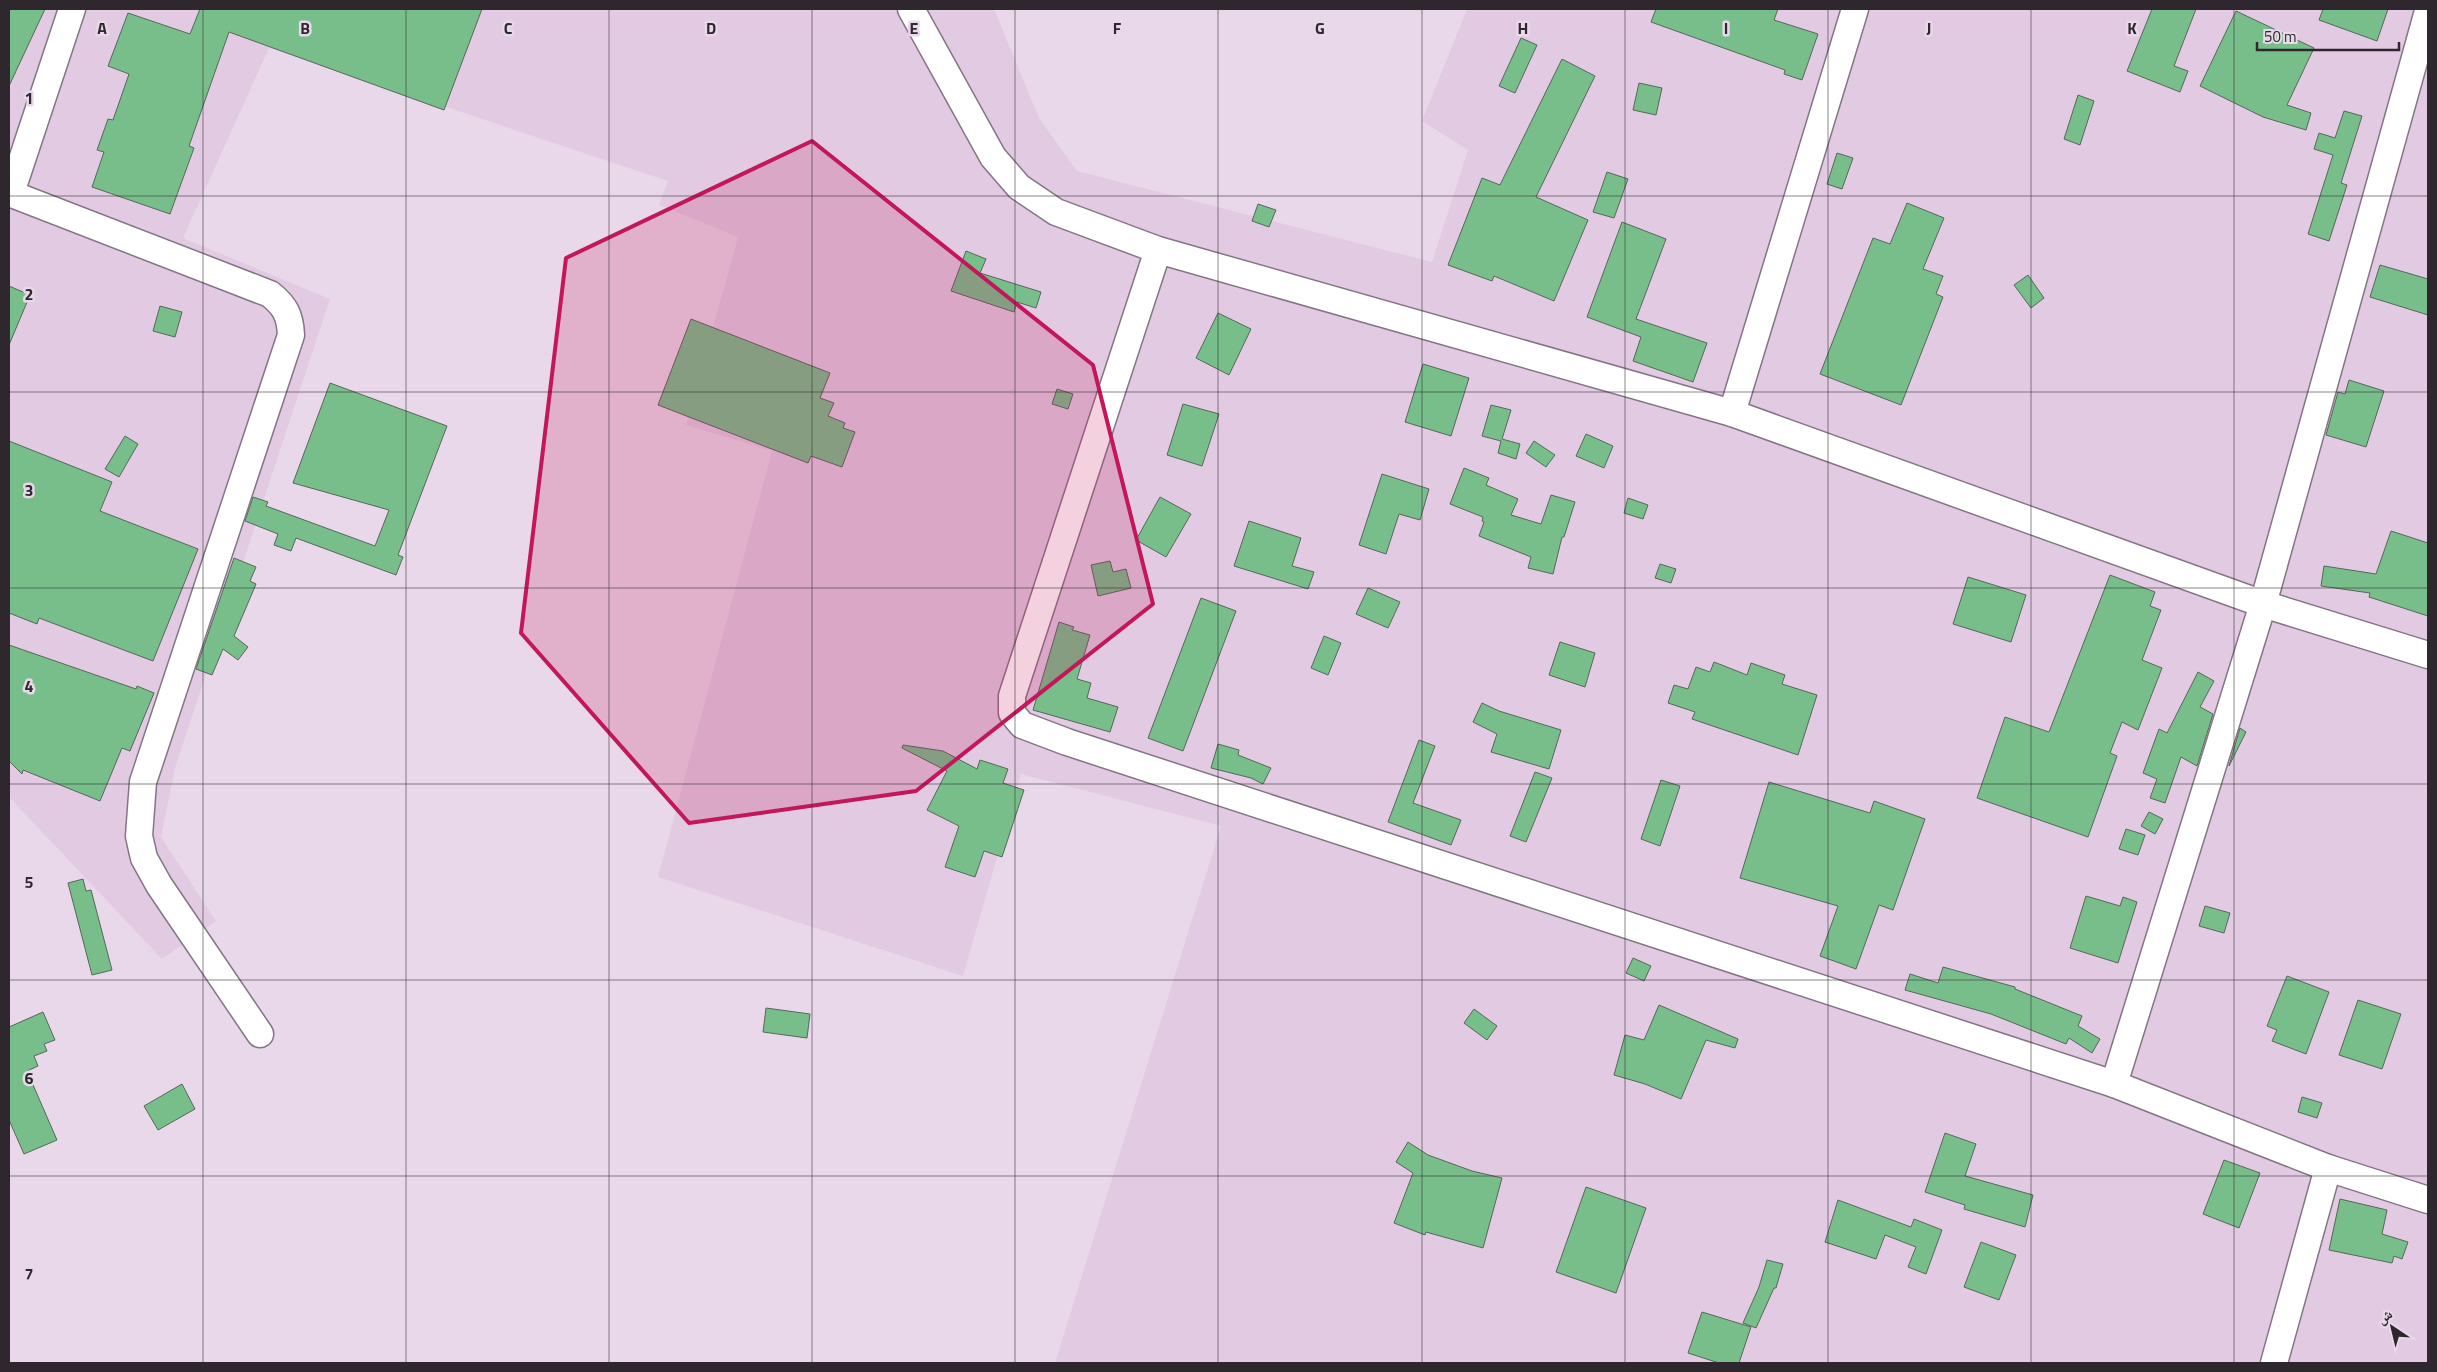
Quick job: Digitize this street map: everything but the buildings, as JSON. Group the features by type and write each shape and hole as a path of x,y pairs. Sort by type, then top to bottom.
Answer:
{"lane":[{"path":"72,9 10,193 270,294 283,304 288,312 291,335 143,782 140,806 139,836 144,858 159,885 260,1034"},
{"path":"911,9 993,157 1019,187 1056,212 1158,250 1732,413 2263,604 2428,655"},
{"path":"1732,413 1855,9"},
{"path":"2114,1084 2263,604 2428,11"},
{"path":"1158,250 1012,696 1012,713 1022,725 1067,742 2114,1084 2328,1168 2428,1200"},
{"path":"2274,1363 2328,1168"}],"highlighted area":[{"path":"812,141 1093,365 1153,604 916,791 689,823 521,633 566,258"}],"shaded area":[{"path":"9,9 994,9 1039,118 1077,171 1432,262 1468,150 1422,121 1467,9 2428,9 2428,1363 1055,1363 1221,826 1021,774 963,976 658,877 772,451 686,425 738,237 659,205 668,181 269,48 183,238 330,299 175,768 161,837 216,921 162,959 9,797"}]}
